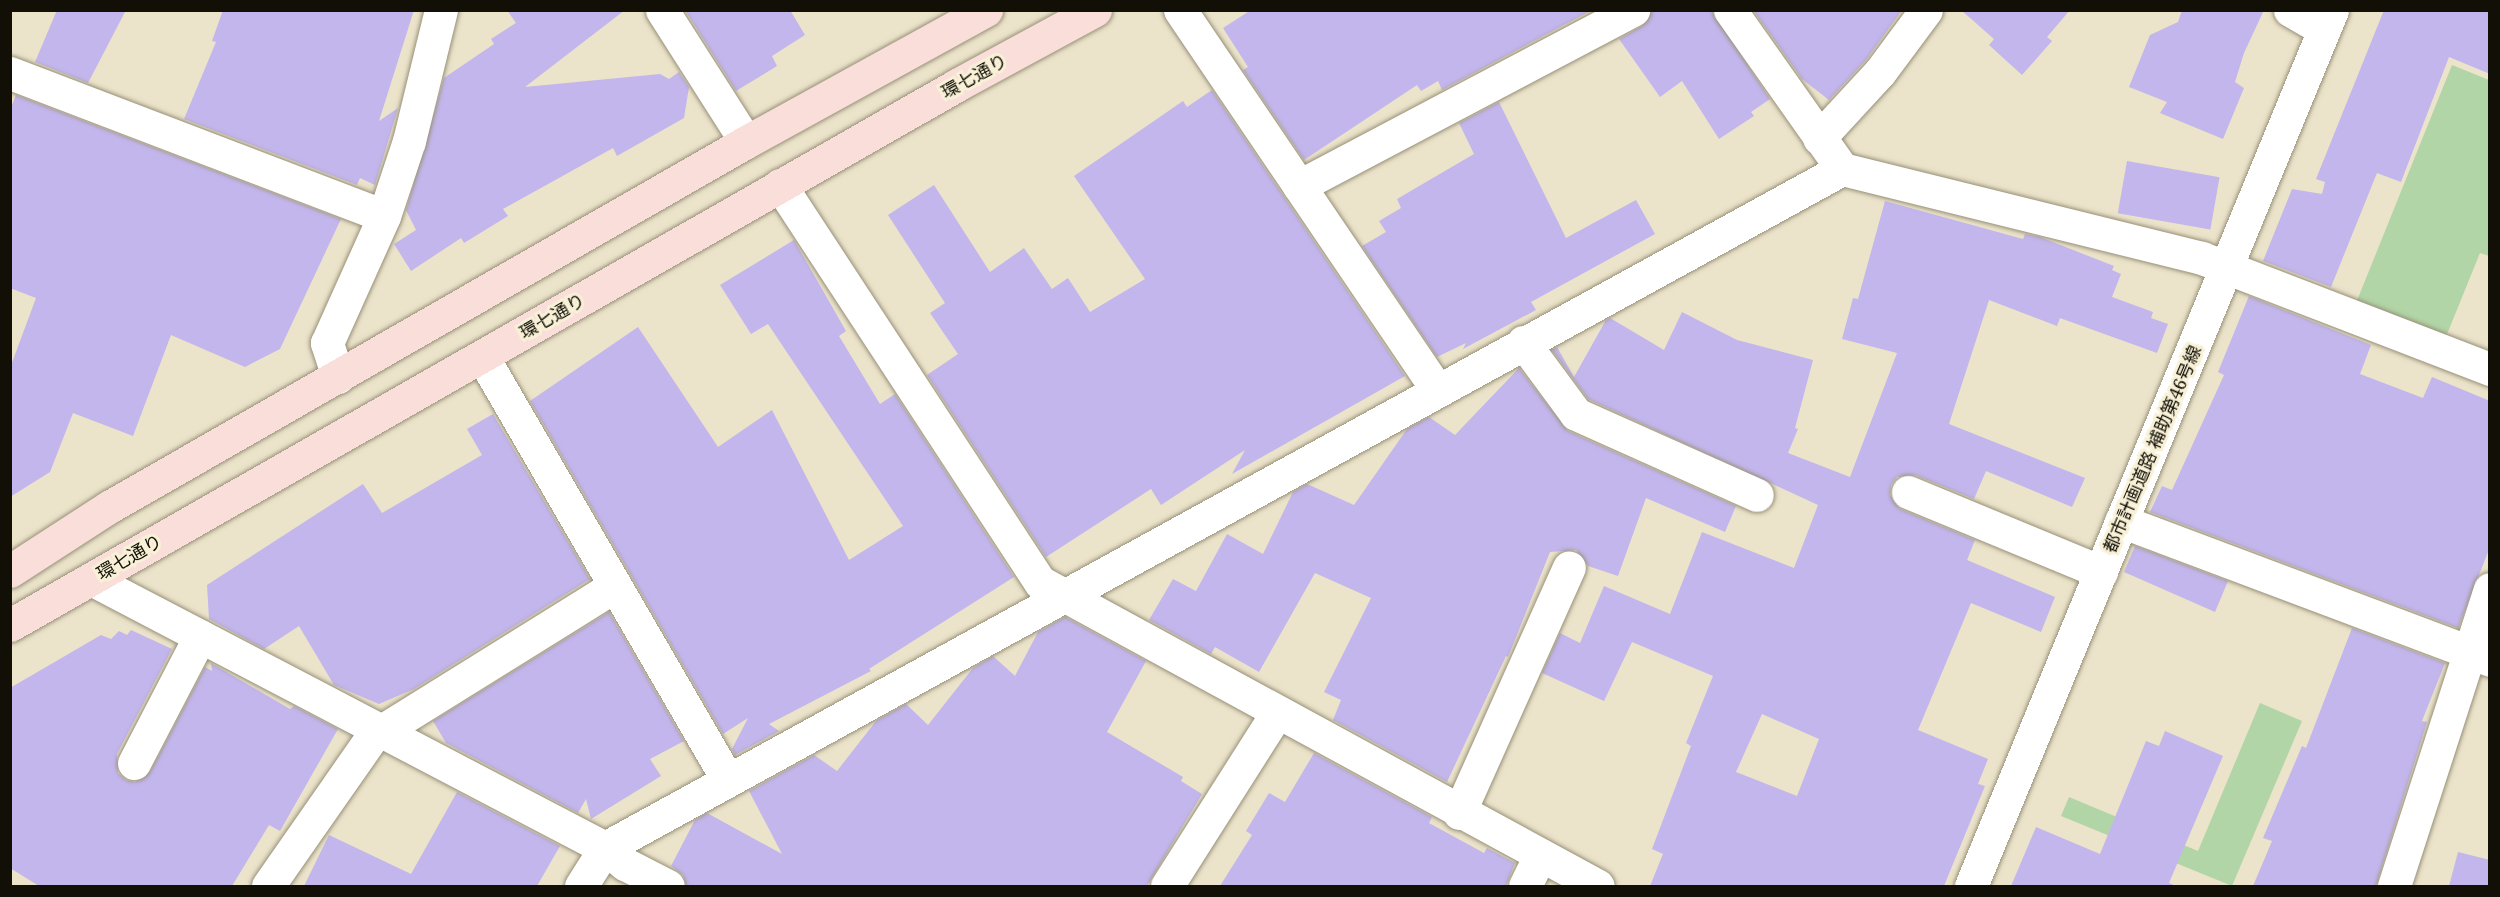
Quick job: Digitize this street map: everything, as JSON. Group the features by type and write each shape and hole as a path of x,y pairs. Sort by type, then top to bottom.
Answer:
{"main road":[{"path":"10,572 109,507 746,142 986,10"},
{"name":"環七通り","path":"10,625 780,185 1095,10"}],"street":[{"path":"338,377 327,343 384,216 410,141 441,10"},
{"path":"662,10 746,142"},
{"path":"1180,10 1437,390"},
{"path":"1299,186 1633,10"},
{"path":"1730,10 1842,169 1907,188 2202,258 2227,270 2490,369"},
{"path":"1820,138 1880,72 1926,10"},
{"path":"2290,10 2328,20"},
{"name":"都市計画道路 補助第46号線","path":"1971,886 2227,270 2328,20"},
{"path":"10,73 384,216"},
{"path":"581,886 605,848 1061,594 1842,169"},
{"path":"780,185 1040,582 1459,813 1598,886"},
{"path":"1523,342 1576,414 1756,495"},
{"path":"482,356 728,780"},
{"path":"1908,492 2101,572"},
{"path":"2121,521 2479,657"},
{"path":"1459,813 1569,567"},
{"path":"91,579 605,848 625,864 668,886"},
{"path":"268,886 363,749 382,730 615,586"},
{"path":"2394,886 2479,657 2490,589"},
{"path":"134,763 200,636"},
{"path":"1170,885 1277,713"},
{"path":"1525,886 1540,855"}],"green space":[{"path":"2452,65 2489,80 2489,256 2480,253 2443,344 2354,308"},
{"path":"2260,703 2302,721 2232,886 2061,816 2069,797 2198,851"}],"building":[{"path":"57,10 126,10 88,83 35,62"},
{"path":"223,10 414,10 379,121 398,108 375,185 360,178 357,185 184,119 216,42 212,41"},
{"path":"507,10 625,10 525,87 660,74 669,79 679,72 689,87 684,118 617,156 613,148 503,209 508,216 464,243 461,238 411,271 394,244 416,230 406,210 444,78 494,44 491,39 516,23"},
{"path":"685,10 790,10 805,35 772,56 777,66 736,91"},
{"path":"1251,10 1592,10 1442,90 1438,81 1421,91 1417,85 1304,160 1243,70 1248,67 1223,28"},
{"path":"1652,10 1711,10 1770,99 1751,112 1754,116 1719,139 1682,81 1660,97 1619,39 1642,26"},
{"path":"1753,10 1902,10 1866,60 1829,100 1802,79"},
{"path":"1961,10 2070,10 2047,37 2052,41 2022,75 1989,45 1994,39"},
{"path":"2182,10 2264,10 2244,53 2235,82 2244,88 2223,139 2160,113 2167,102 2129,87 2150,35 2178,22"},
{"path":"2384,10 2490,10 2490,74 2449,57 2401,182 2377,173 2331,287 2263,261 2292,189 2322,194 2325,182 2316,179"},
{"path":"1212,90 1405,376 1232,474 1245,450 1161,505 1151,489 1046,557 927,375 958,354 930,313 945,303 888,215 934,185 990,272 1024,248 1052,289 1068,278 1090,312 1145,279 1074,176 1183,101 1187,107"},
{"path":"16,95 341,219 280,349 245,367 171,335 133,436 73,413 50,472 10,497 10,368 36,298 10,288 10,110"},
{"path":"1499,102 1566,238 1636,200 1655,234 1531,302 1536,310 1463,349 1466,343 1437,357 1362,246 1386,232 1379,221 1401,208 1397,199 1474,154 1459,123"},
{"path":"2127,161 2220,177 2210,230 2118,213"},
{"path":"1885,201 2023,239 2025,234 2040,237 2114,266 2112,270 2121,274 2112,297 2153,312 2151,318 2168,324 2157,353 2060,318 2057,326 1989,300 1949,424 2085,478 2072,507 1986,471 1974,499 1915,475 1897,477 1891,485 1890,495 1900,509 1975,540 1967,560 2055,597 2041,632 1971,603 1918,730 1988,759 1978,784 1985,786 1944,886 1650,886 1663,854 1652,849 1691,746 1686,743 1713,676 1632,642 1604,701 1542,673 1560,633 1580,643 1604,586 1670,614 1702,532 1794,568 1818,505 1588,399 1552,350 1557,347 1574,377 1606,320 1610,318 1664,350 1682,312 1737,340 1813,360 1795,428 1798,429 1788,453 1850,477 1897,353 1842,339 1853,298 1858,299","holes":["1762,714 1819,739 1797,796 1736,772"]},
{"path":"794,240 846,331 839,336 880,404 895,394 1014,577 869,669 871,671 769,724 779,731 735,755 732,749 748,718 723,734 530,401 638,327 718,447 772,410 849,560 903,526 768,324 751,334 720,285"},
{"path":"2249,296 2371,345 2360,374 2423,398 2432,377 2490,401 2490,547 2458,628 2150,512 2162,486 2172,490 2224,375 2218,372"},
{"path":"1519,368 1568,431 1736,506 1725,532 1646,498 1618,576 1588,566 1576,550 1550,552 1508,657 1506,656 1447,782 1333,720 1341,700 1324,692 1371,598 1315,573 1259,672 1215,647 1211,654 1149,620 1173,579 1196,591 1227,534 1263,554 1293,492 1307,484 1354,505 1407,429 1429,417 1455,435"},
{"path":"493,414 590,579 414,689 379,704 334,685 299,626 264,649 209,619 207,585 363,484 382,513 482,455 467,429"},
{"path":"2135,546 2228,581 2215,612 2124,572"},
{"path":"609,612 684,741 650,759 661,776 591,819 586,799 578,813 446,743 433,721"},
{"path":"1065,617 1146,661 1107,732 1183,777 1181,781 1202,794 1147,886 686,886 683,875 671,866 695,820 707,813 782,854 749,791 814,755 837,771 876,721 906,704 928,725 973,668 993,656 1015,676 1038,632"},
{"path":"2352,628 2445,663 2422,721 2427,722 2376,886 2253,886 2272,841 2263,838 2302,746 2306,748"},
{"path":"131,630 172,649 117,754 118,773 126,780 135,782 150,772 205,667 212,671 211,663 290,709 294,706 338,729 280,831 269,825 232,886 39,886 10,868 10,688 101,635 111,639 119,631 127,635"},
{"path":"2165,731 2223,756 2169,883 2176,886 2011,886 2036,827 2100,854 2146,741 2159,746"},
{"path":"1314,753 1432,817 1429,823 1484,853 1487,848 1515,863 1506,886 1220,886 1252,835 1246,831 1269,793 1285,802"},
{"path":"457,792 560,846 537,886 304,886 329,835 411,874"},
{"path":"2458,852 2490,860 2490,886 2449,886"}]}
